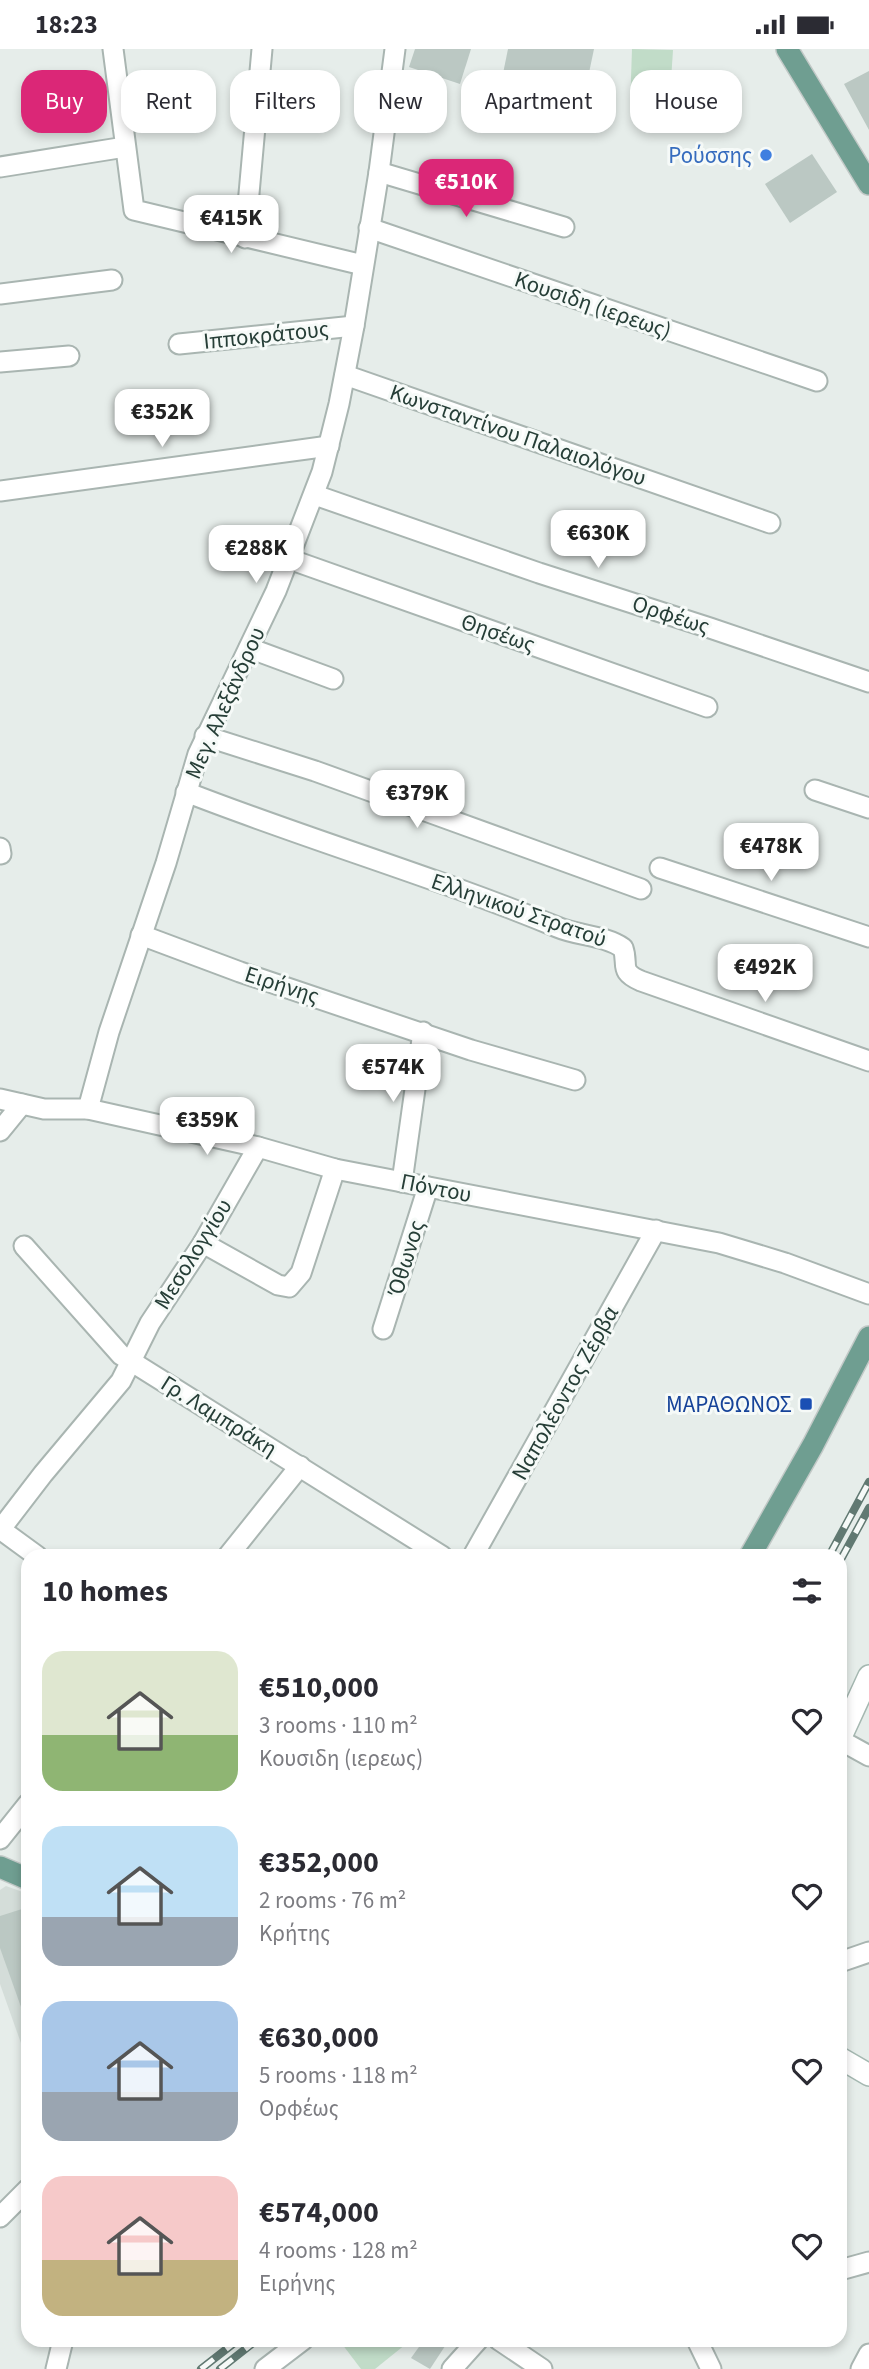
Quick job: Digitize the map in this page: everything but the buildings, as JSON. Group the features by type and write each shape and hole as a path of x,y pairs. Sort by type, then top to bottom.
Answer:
{"main road":[{"path":"787,49 869,184"},
{"path":"754,1549 813,1445 869,1337"},
{"path":"2,1872 21,1877"}],"street":[{"path":"113,49 131,204 134,210 363,265"},
{"path":"245,238 262,49"},
{"name":"Μεγ. Αλεξάνδρου","path":"88,1109 109,1032 205,736 249,648 315,495 329,446 354,326 379,172 394,49"},
{"path":"0,167 125,147"},
{"path":"379,172 564,227"},
{"name":"Κουσιδη (ιερεως)","path":"369,227 817,381"},
{"path":"0,294 112,280"},
{"name":"Ιπποκράτους","path":"179,344 354,326"},
{"path":"0,362 69,356"},
{"name":"Κωνσταντίνου Παλαιολόγου","path":"345,375 770,523"},
{"path":"0,491 329,446"},
{"name":"Ορφέως","path":"315,495 539,573 869,682"},
{"name":"Θησέως","path":"289,559 707,707"},
{"path":"249,648 333,679"},
{"path":"205,736 315,771 641,889"},
{"path":"815,790 869,808"},
{"name":"Ελληνικού Στρατού","path":"186,792 447,884 566,931 609,941 623,948 625,969 640,981 869,1061"},
{"path":"0,848 1,853"},
{"path":"660,868 869,937"},
{"name":"Ειρήνης","path":"141,935 240,972 506,1061 575,1080"},
{"path":"402,1182 424,1032"},
{"name":"Πόντου","path":"0,1099 44,1109 88,1109 258,1147 335,1168 737,1247 869,1294"},
{"path":"0,1131 22,1104"},
{"name":"Μεσολογγίου","path":"0,1530 121,1381 150,1323 203,1243 258,1147"},
{"path":"203,1243 278,1285 289,1287 301,1273 335,1168"},
{"name":"Όθωνος","path":"383,1329 428,1187"},
{"name":"Ναπολέοντος Ζέρβα","path":"477,1549 656,1230"},
{"name":"Γρ. Λαμπράκη","path":"24,1245 113,1348 130,1361 431,1549"},
{"path":"234,1549 300,1466"},
{"path":"0,1530 27,1549"},
{"path":"847,1724 869,1677"},
{"path":"847,1743 869,1756"},
{"path":"0,1839 21,1813"},
{"path":"847,1960 869,1952"},
{"path":"847,2062 869,2075"},
{"path":"0,2217 21,2196"},
{"path":"847,2268 869,2262"},
{"path":"56,2369 61,2347"},
{"path":"265,2369 294,2347"},
{"path":"452,2369 472,2347"},
{"path":"509,2347 542,2369"},
{"path":"700,2347 711,2369"},
{"path":"861,2369 869,2354"}],"shaded area":[{"path":"6,1886 21,1891 21,2043 0,1984 0,1890"}],"green space":[{"path":"632,49 673,50 672,70 631,70"},
{"path":"344,2347 402,2347 375,2369 361,2369"}],"railway":[{"path":"833,1549 869,1482"},
{"path":"847,1549 869,1508"},
{"path":"201,2369 229,2347"},
{"path":"220,2369 248,2347"}],"place":[{"name":"Ρούσσης","path":"766,155"},
{"name":"ΜΑΡΑΘΩΝΟΣ","path":"806,1404"}]}
